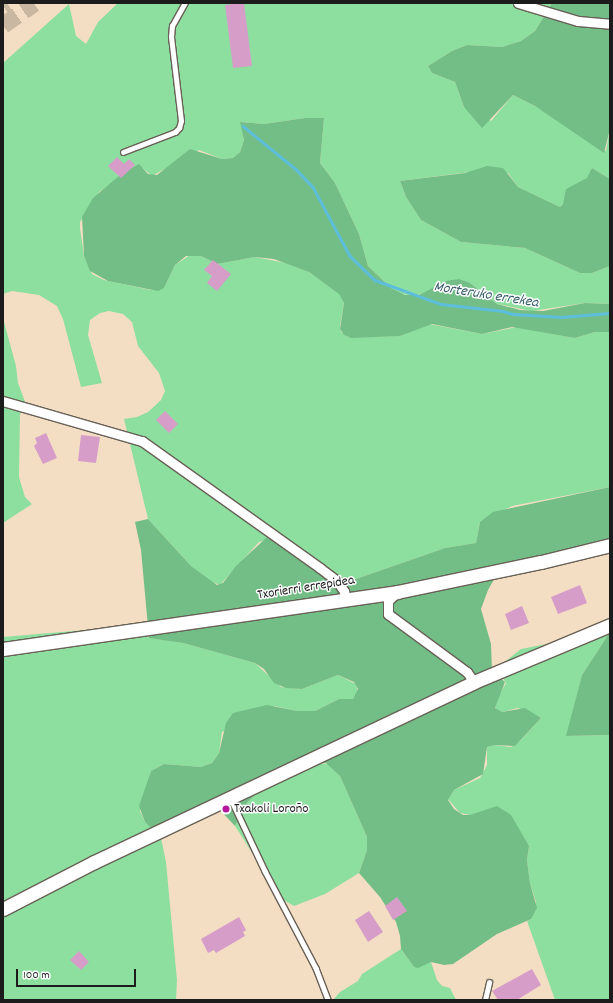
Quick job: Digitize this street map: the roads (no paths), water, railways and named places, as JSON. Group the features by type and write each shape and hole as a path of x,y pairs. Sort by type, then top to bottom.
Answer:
{"street":[{"path":"518,3 578,21 610,24"},
{"path":"3,401 142,441 336,580 344,591 345,598"},
{"name":"Txorierri errepidea","path":"3,649 345,598 397,592 534,564 610,545"},
{"path":"397,592 388,601 388,614 467,672 474,682"},
{"path":"3,909 230,797 474,682 610,625"}],"lane":[{"path":"124,152 175,132 179,128 181,121 171,36 172,26 185,3"},
{"path":"230,797 265,871 316,968 328,1000"},
{"path":"484,1000 489,982"}],"waterway":[{"name":"Morteruko errekea","path":"243,126 297,170 313,187 350,256 375,280 441,304 503,311 513,314 561,317 610,313"}],"tunnel":[{"path":"3,6 7,3"},
{"path":"3,25 34,3"}],"place":[{"name":"Txakoli Loroño","path":"226,809"}]}
